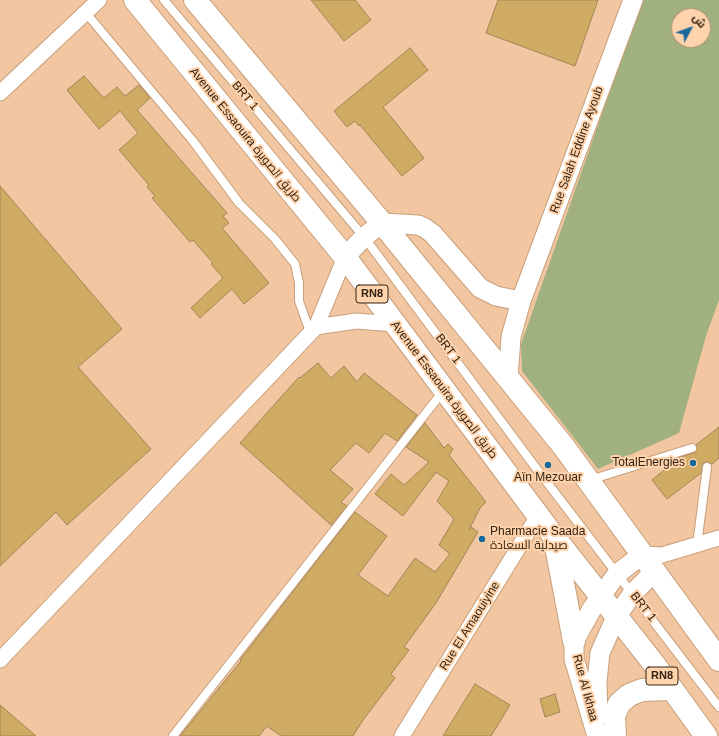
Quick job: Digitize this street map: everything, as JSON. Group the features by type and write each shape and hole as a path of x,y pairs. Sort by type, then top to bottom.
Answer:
{"main road":[{"name":"Avenue Essaouira طريق الصويرة","path":"135,0 345,257 554,538 600,596"},
{"path":"195,0 382,223 564,447 588,480 653,561 719,660"},
{"path":"554,538 574,641"},
{"name":"RN8","path":"600,596 706,736"},
{"path":"615,736 614,716 619,704 629,695 642,690 671,689"}],"street":[{"path":"0,93 99,0"},
{"name":"Rue Salah Eddine Ayoub","path":"508,379 511,337 521,301 633,0"},
{"path":"0,660 313,330 345,257 364,237 382,223 418,225 424,228 480,288 496,296 521,301"},
{"path":"313,330 356,321 394,324"},
{"name":"Rue El Amaouiyine","path":"402,736 538,516"},
{"path":"574,641 600,596 617,574 719,538"},
{"name":"Rue Al Ikhaa","path":"598,736 597,682 600,653 616,617 653,561"},
{"name":"Rue Al Ikhaa","path":"574,641 574,659 598,736"}],"lane":[{"name":"BRT 1","path":"164,0 364,237 719,708"},
{"path":"86,13 193,141 239,203 275,239 295,264 299,283 299,300 313,330"},
{"path":"173,736 444,389"},
{"path":"588,480 692,448"},
{"path":"696,545 707,468"}],"green space":[{"path":"642,0 719,0 719,300 706,336 679,433 598,469 522,371 521,344"}],"building":[{"path":"311,0 355,0 371,20 344,41"},
{"path":"498,0 598,0 575,66 486,33"},
{"path":"410,48 428,70 383,107 424,158 402,176 360,125 359,126 355,121 347,127 334,111"},
{"path":"84,76 104,98 117,87 125,96 139,85 150,98 137,110 227,213 223,216 229,223 222,228 269,283 244,304 232,289 200,318 191,308 223,278 211,264 213,263 193,240 190,242 152,198 155,196 147,187 149,185 119,150 138,133 120,111 99,129 67,90"},
{"path":"0,186 122,329 78,367 151,449 67,525 56,512 0,566"},
{"path":"318,363 331,378 344,366 357,382 364,373 417,415 397,441 385,433 369,453 356,443 330,470 353,489 341,502 347,506 331,525 240,443 299,377 300,378"},
{"path":"425,423 444,448 448,444 453,449 449,455 486,502 480,508 469,530 471,527 478,532 436,603 404,647 409,650 391,674 395,678 363,720 353,736 281,736 267,726 259,736 180,736 241,661 240,660 355,512 387,536 358,575 388,596 415,558 435,572 450,554 439,545 454,519 437,501 449,481 436,472 403,516 375,494 391,474 404,485 429,462 406,447"},
{"name":"TotalEnergies","path":"719,427 719,458 712,464 707,462 703,463 701,473 667,499 652,480 680,457 696,452 696,445"},
{"path":"475,684 510,705 491,736 443,736"},
{"path":"555,694 560,712 545,717 540,699"},
{"path":"0,705 36,736 0,736"}],"place":[{"name":"TotalEnergies","path":"693,463"},
{"name":"Aïn Mezouar","path":"548,465"},
{"name":"Pharmacie Saada صيدلية السعادة","path":"482,539"}]}
